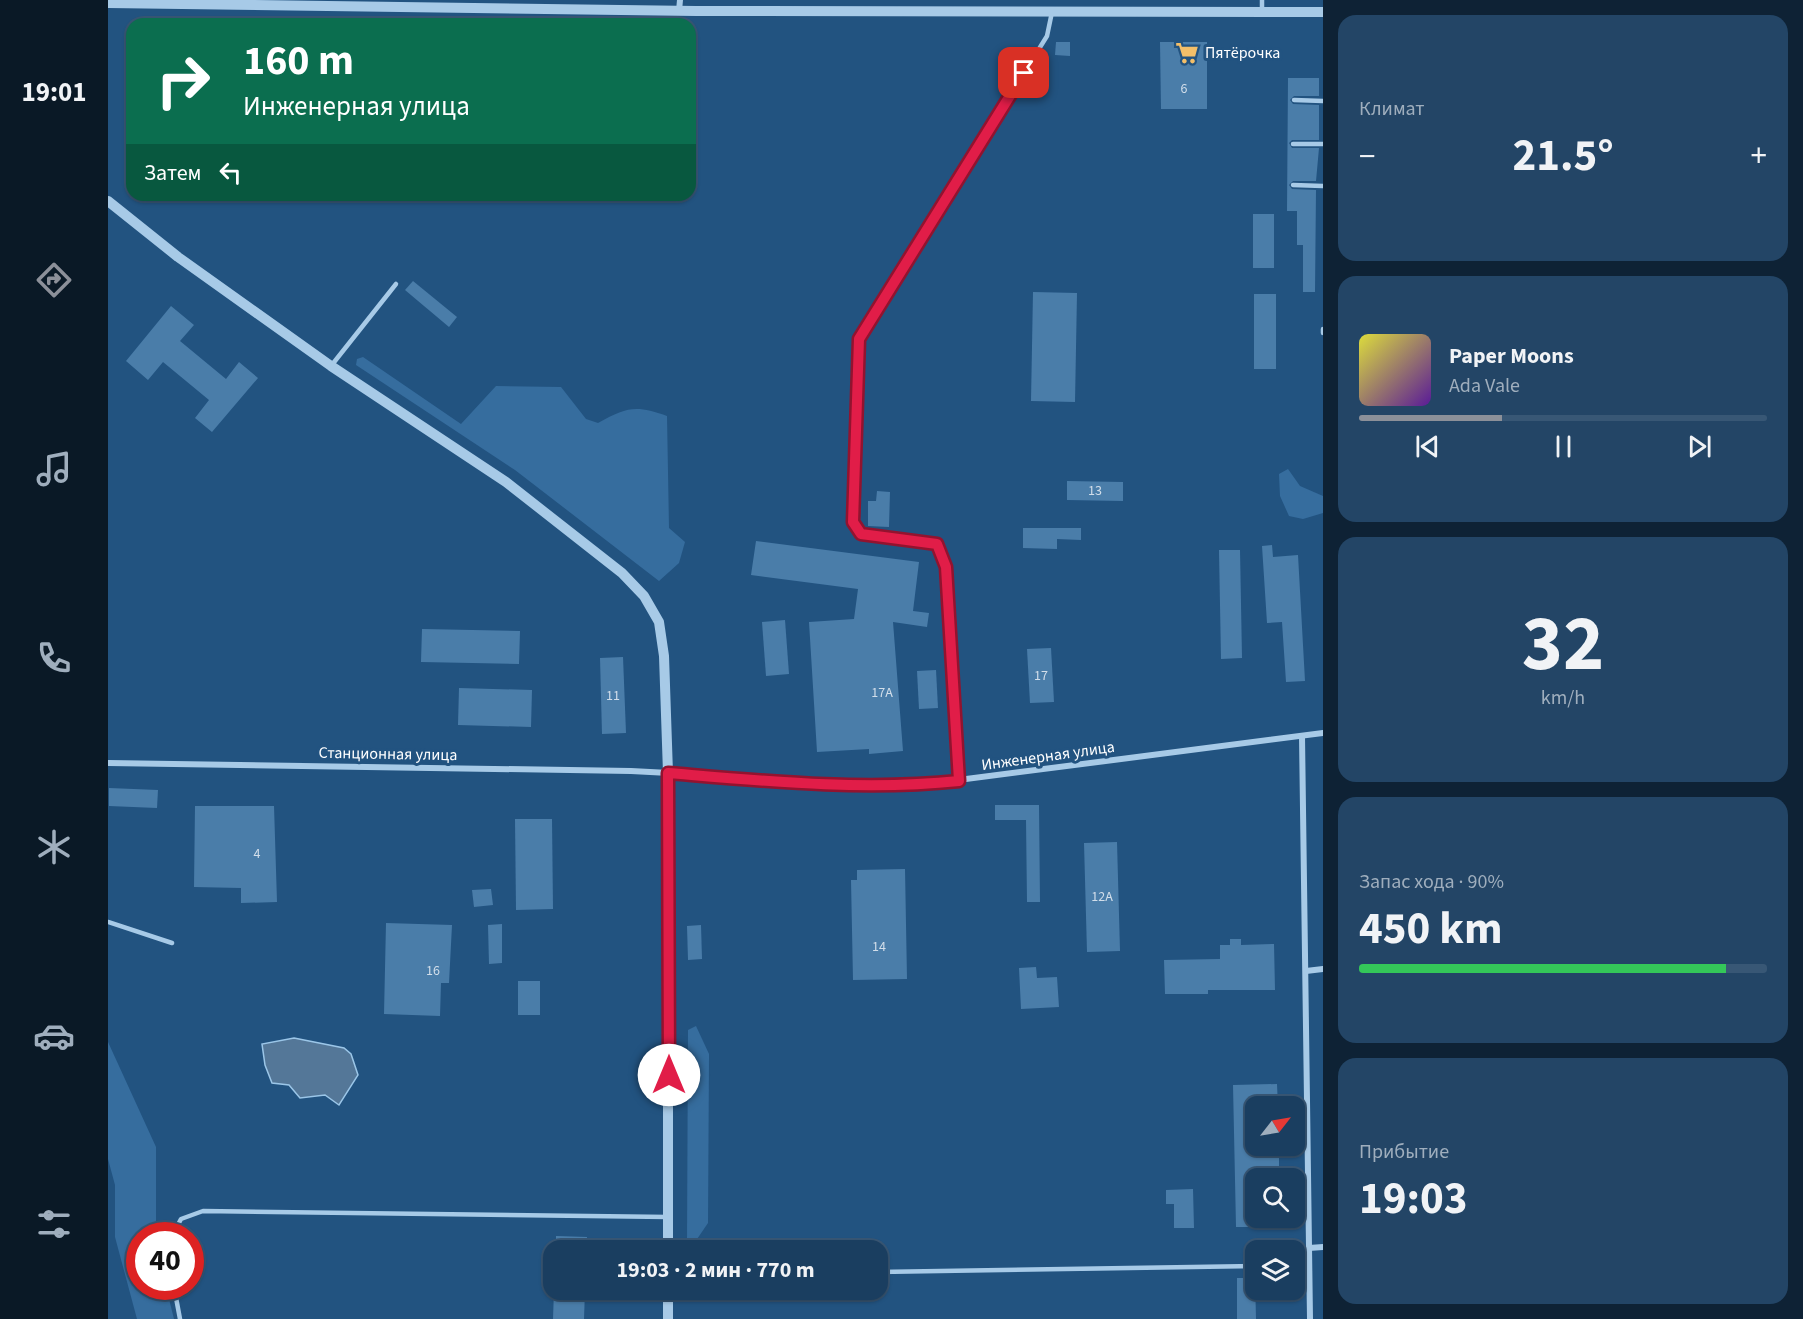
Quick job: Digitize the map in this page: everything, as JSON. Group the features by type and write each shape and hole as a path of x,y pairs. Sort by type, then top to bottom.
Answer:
{"street":[{"path":"108,3 679,5 1052,12 1323,12"},
{"path":"108,201 178,257 331,366 506,482 622,573 644,596 659,622 664,656 668,773 668,1240"},
{"name":"Инженерная улица","path":"668,773 851,785 912,786 1323,733"},
{"path":"1302,736 1310,1319"},
{"name":"Станционная улица","path":"108,763 668,773"},
{"path":"1306,970 1323,969"},
{"path":"1309,1248 1323,1247"},
{"path":"668,1300 668,1319"}],"lane":[{"path":"1262,0 1262,12"},
{"path":"959,781 946,567 937,544 861,534 853,522 859,339 1047,36 1052,12"},
{"path":"1294,100 1323,101"},
{"path":"1293,144 1323,144"},
{"path":"1293,185 1323,186"},
{"path":"331,366 360,326 396,284"},
{"path":"108,922 172,943"},
{"path":"179,1222 181,1219 203,1211 668,1217"},
{"path":"888,1272 1245,1266"},
{"path":"176,1300 180,1319"}],"shaded area":[{"path":"363,357 461,424 496,386 561,387 586,419 598,423 632,409 647,410 667,416 669,528 685,542 679,563 659,581 515,470 356,365 357,359"},
{"path":"1288,469 1300,486 1323,496 1323,513 1303,519 1289,516 1280,496 1279,474"},
{"path":"696,1026 709,1054 708,1223 696,1240 687,1240 688,1030"},
{"path":"294,1038 344,1048 351,1054 358,1075 339,1105 325,1095 300,1098 289,1085 272,1083 265,1065 262,1044"},
{"path":"108,1042 156,1147 156,1222 126,1222 126,1278 115,1237 115,1185 108,1159"},
{"path":"132,1300 169,1300 174,1319 137,1319"}],"building":[{"path":"1056,42 1070,42 1070,56 1055,55"},
{"path":"1160,42 1207,42 1207,109 1161,109"},
{"path":"1288,78 1319,78 1319,96 1294,96 1290,100 1293,104 1319,105 1319,140 1292,140 1289,143 1292,148 1319,148 1316,181 1293,181 1289,185 1292,189 1316,190 1315,292 1303,292 1303,245 1297,245 1297,211 1287,211"},
{"path":"1253,214 1274,214 1274,268 1253,268"},
{"path":"413,281 457,317 449,327 405,290"},
{"path":"1033,292 1077,293 1075,402 1031,401"},
{"path":"1254,294 1276,294 1276,369 1254,369"},
{"path":"171,306 194,325 180,341 226,379 239,362 258,378 212,432 195,418 209,400 163,362 148,380 126,361"},
{"path":"1067,481 1123,482 1123,501 1067,500"},
{"path":"877,491 890,492 889,527 868,526 868,501 876,501"},
{"path":"1023,528 1081,528 1081,540 1057,539 1057,549 1023,548"},
{"path":"756,541 919,562 913,611 929,613 927,627 893,622 903,751 869,754 869,749 817,752 809,622 854,619 858,589 751,575"},
{"path":"1272,545 1273,557 1298,555 1305,681 1286,682 1282,622 1267,623 1262,546"},
{"path":"1219,550 1240,550 1242,658 1221,659"},
{"path":"785,620 789,674 766,676 762,622"},
{"path":"422,629 520,631 519,664 421,662"},
{"path":"1051,648 1054,702 1030,703 1027,649"},
{"path":"623,657 626,733 602,734 600,658"},
{"path":"936,670 938,708 919,709 917,671"},
{"path":"459,688 532,690 531,727 458,725"},
{"path":"109,788 158,790 157,808 109,806"},
{"path":"995,805 1039,805 1040,902 1027,902 1026,820 995,820"},
{"path":"195,806 274,806 277,902 241,903 241,888 194,887"},
{"path":"515,819 552,819 553,909 516,910"},
{"path":"1117,842 1120,951 1087,952 1084,843"},
{"path":"905,869 907,979 853,980 851,880 857,880 857,870"},
{"path":"491,889 493,905 474,907 472,890"},
{"path":"386,923 452,925 449,983 441,983 440,1016 384,1014"},
{"path":"502,924 502,963 489,964 488,925"},
{"path":"701,925 702,959 688,960 687,926"},
{"path":"1230,939 1241,939 1241,945 1274,944 1275,990 1208,990 1208,994 1165,994 1164,960 1220,959 1220,945 1230,945"},
{"path":"1036,967 1037,978 1057,977 1059,1007 1021,1009 1019,968"},
{"path":"518,981 540,981 540,1015 518,1015"},
{"path":"1277,1084 1278,1096 1245,1096 1245,1156 1279,1156 1279,1168 1245,1168 1245,1227 1236,1227 1233,1085"},
{"path":"1193,1189 1194,1228 1174,1228 1174,1204 1166,1204 1166,1190"},
{"path":"556,1236 587,1237 587,1240 556,1240"},
{"path":"1237,1278 1245,1278 1245,1300 1256,1300 1256,1319 1237,1319"},
{"path":"554,1300 585,1300 584,1319 553,1319"}],"place":[{"name":"Пятёрочка","path":"1187,53"}],"route":[{"path":"669,1075 668,773 851,785 912,786 959,781 946,567 937,544 921,540 861,534 853,522 859,339 1024,73"}]}
